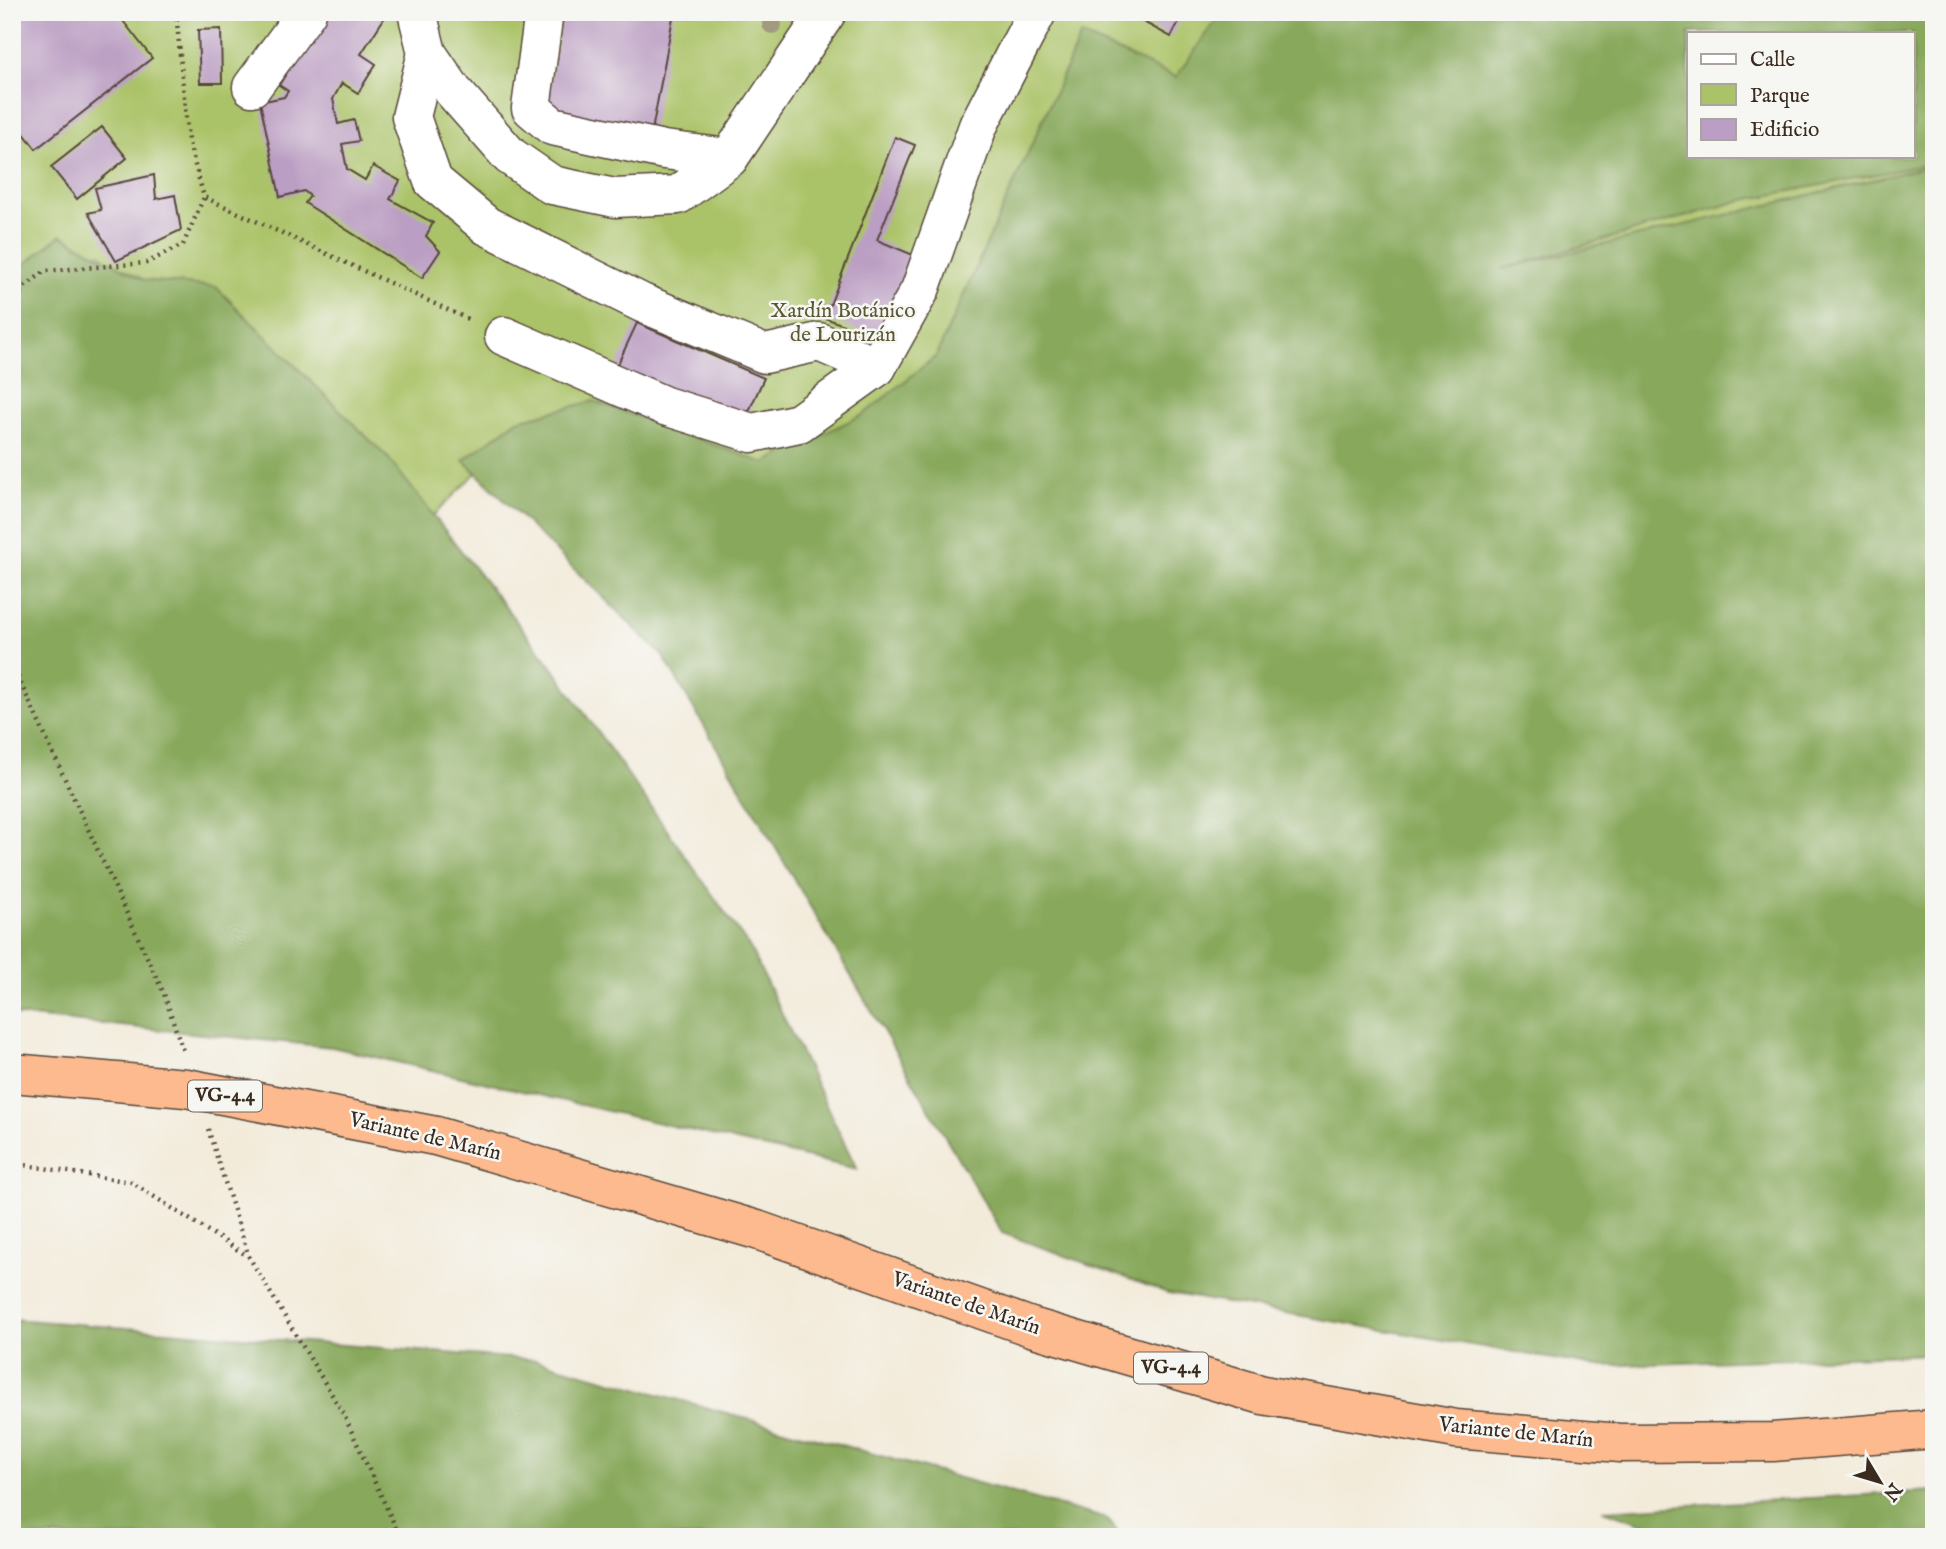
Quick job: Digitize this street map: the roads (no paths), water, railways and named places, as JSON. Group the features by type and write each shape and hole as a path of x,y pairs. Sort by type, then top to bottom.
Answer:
{"highway":[{"name":"Variante de Marín","path":"12,1073 186,1088 436,1136 757,1230 1031,1327 1263,1395 1456,1429 1620,1443 1773,1442 1934,1429"}],"street":[{"path":"251,87 307,12"},
{"path":"417,12 427,53 453,91 510,156 552,185 615,198 678,195 729,158 827,12"},
{"path":"544,12 531,108 552,126 664,150 729,158"},
{"path":"504,336 665,406 752,433 799,423 877,367 920,290 978,126 1037,12"},
{"path":"427,53 411,117 433,181 487,226 642,303 765,354 819,342 877,367"}],"park label":[{"name":"Xardín Botánico de Lourizán","path":"843,323"}]}
